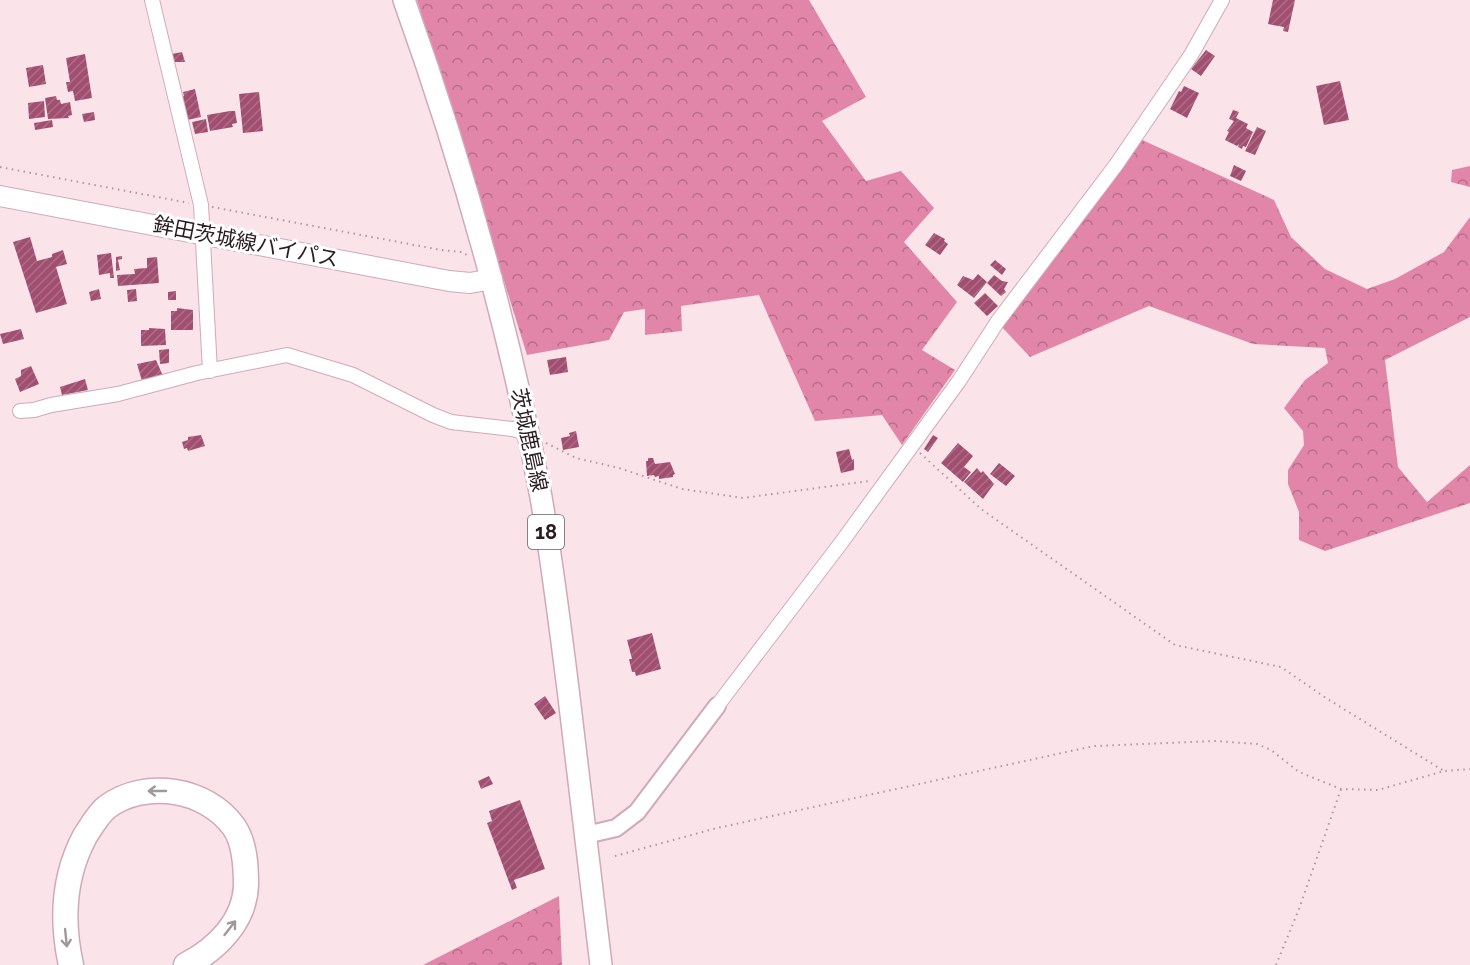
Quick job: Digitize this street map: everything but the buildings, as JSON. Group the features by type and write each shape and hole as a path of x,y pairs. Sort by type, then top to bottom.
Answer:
{"highway":[{"path":"71,965 66,941 64,909 68,879 77,851 91,825 106,808 131,794 155,789 180,793 200,800 218,811 235,828 243,848 246,869 245,892 237,919 220,941 201,957 186,965"}],"main road":[{"name":"茨城鹿島線","path":"404,0 446,123 492,279 528,433 556,594 601,965"},
{"name":"鉾田茨城線バイパス","path":"0,196 449,281 470,283 492,279"}],"street":[{"path":"152,0 201,205 210,371"},
{"path":"586,835 616,828 637,812 841,543 959,381 998,321 1065,236 1122,157 1191,55 1222,0"},
{"path":"20,411 118,394 174,379 287,356 353,375 432,415 451,422 528,433"}],"path":[{"path":"0,167 441,250 462,252 468,256"},
{"path":"528,433 576,458 619,468 682,489 743,498 886,479"},
{"path":"912,445 981,509 1175,645 1281,667 1326,698 1396,739 1444,771"},
{"path":"615,856 717,828 1094,746 1216,741 1257,744 1271,750 1299,772 1341,789 1378,790 1444,771 1470,769"},
{"path":"1276,965 1299,909 1341,789"}],"green space":[{"path":"417,0 809,0 866,97 822,121 866,181 901,171 934,208 904,242 957,302 922,350 955,370 902,445 882,415 815,421 759,295 681,306 682,331 645,335 645,309 624,312 609,340 527,355"},
{"path":"1140,139 1274,200 1291,237 1325,269 1367,289 1395,279 1444,252 1470,217 1470,317 1385,360 1398,467 1427,502 1470,465 1470,503 1325,551 1299,540 1299,512 1288,484 1288,470 1304,445 1303,431 1284,408 1305,380 1328,363 1325,348 1253,344 1149,306 1030,357 1001,326"},
{"path":"1470,166 1470,187 1451,182 1452,170"},
{"path":"559,896 562,965 423,965"}]}
